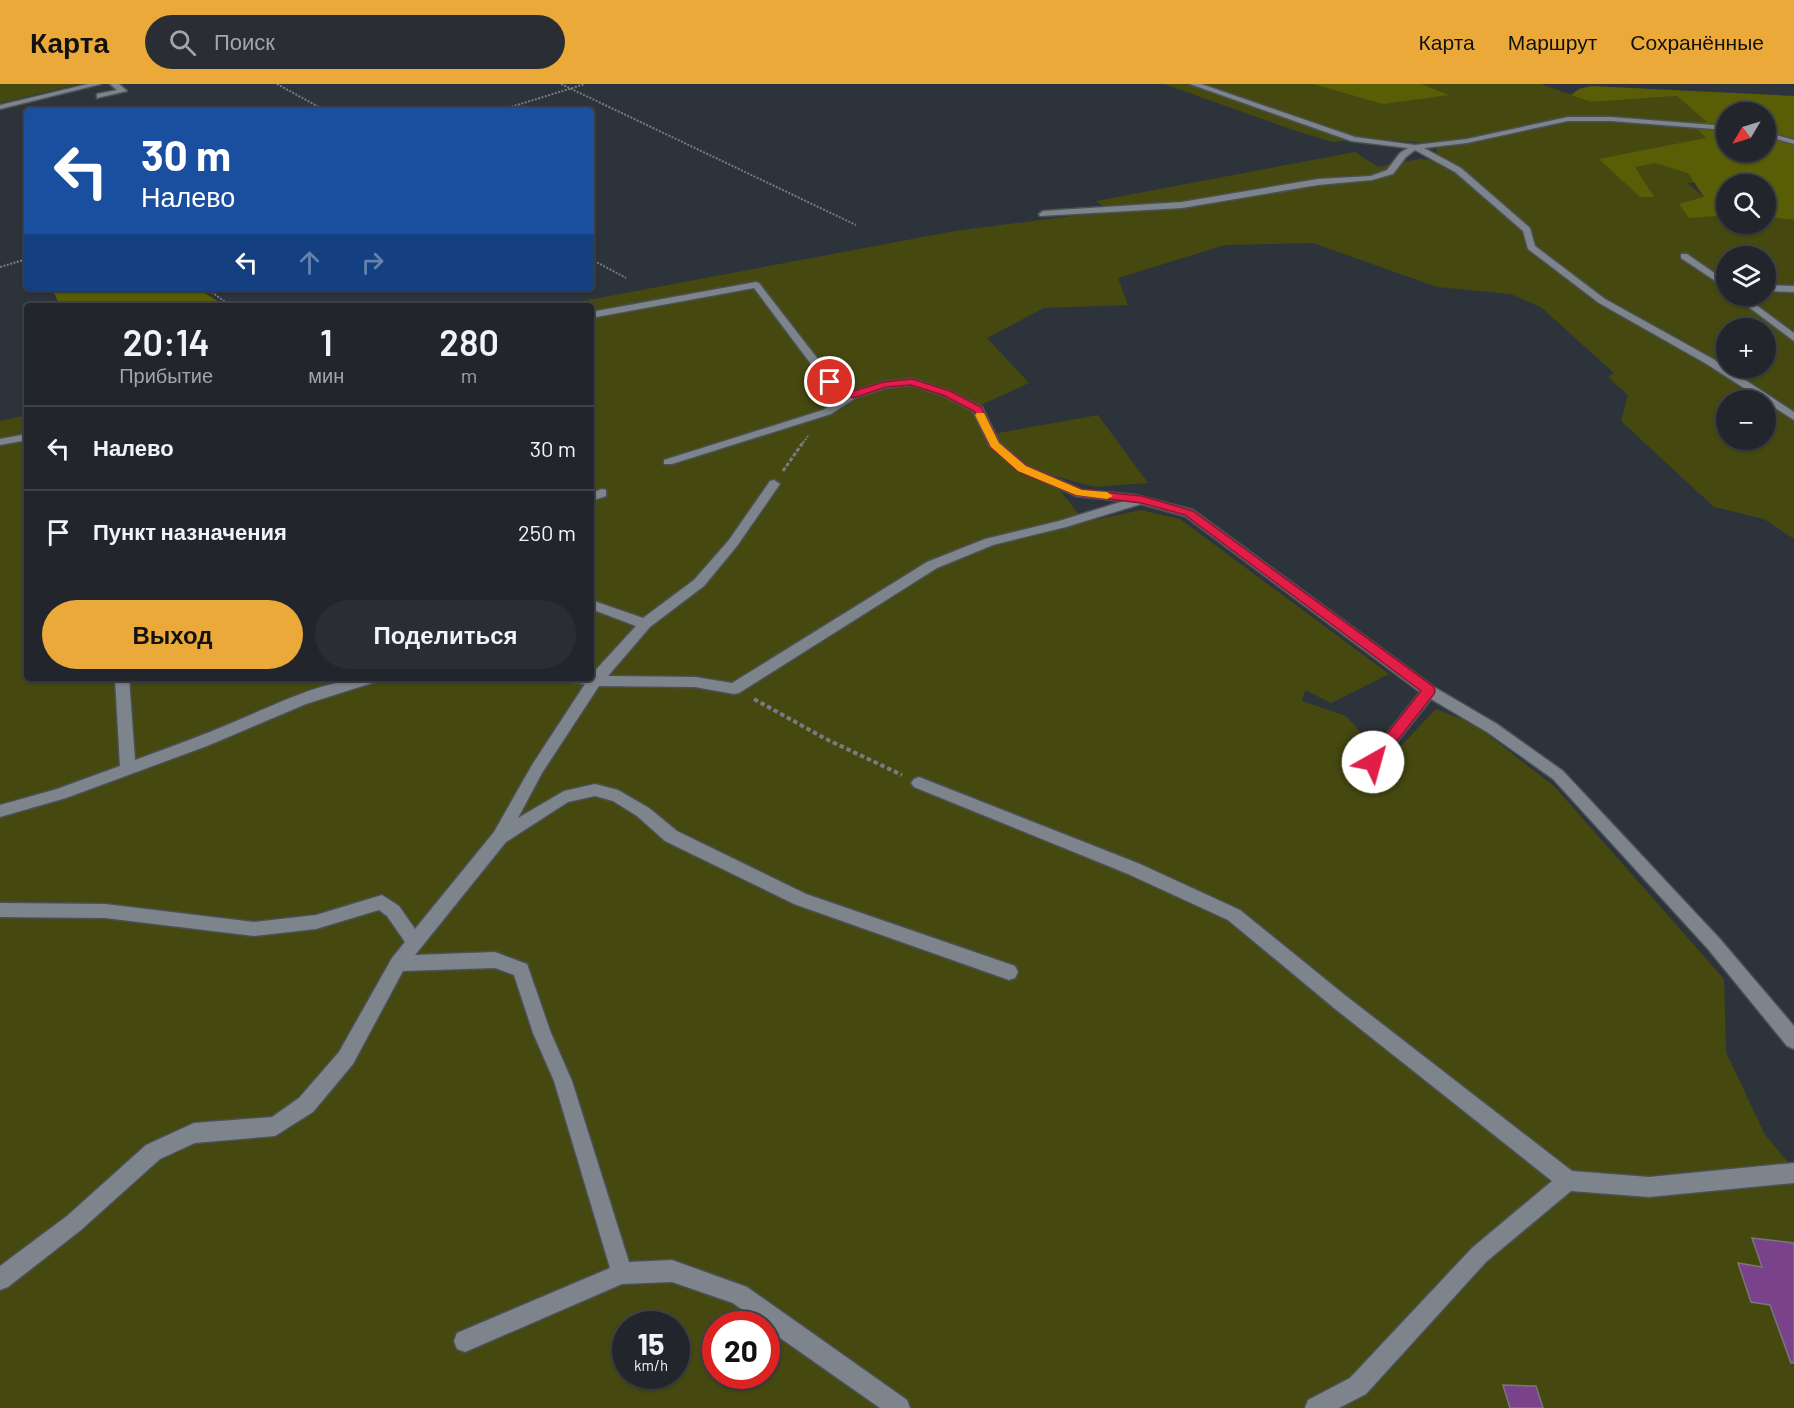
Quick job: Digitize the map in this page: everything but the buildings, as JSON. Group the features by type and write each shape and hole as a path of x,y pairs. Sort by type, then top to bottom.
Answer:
{"street":[{"path":"0,107 97,84"},
{"path":"100,96 123,91 114,84"},
{"path":"1194,84 1354,139 1415,147 1467,141 1568,119 1611,119 1716,127"},
{"path":"1776,137 1794,142"},
{"path":"1043,213 1182,205 1318,182 1372,178 1390,172 1403,155 1415,147"},
{"path":"1415,147 1458,170 1527,230 1531,248 1602,301 1709,361 1794,417"},
{"path":"1684,256 1716,278"},
{"path":"594,314 756,285 830,382 853,395"},
{"path":"1776,288 1794,289"},
{"path":"1752,306 1794,338"},
{"path":"668,462 826,412 853,395 884,385 912,382 946,393 978,409 994,444 1022,468 1080,493 1142,500 1189,513 1429,691 1492,728 1558,775 1714,944 1794,1040"},
{"path":"0,442 24,438"},
{"path":"0,1279 74,1223 153,1152 194,1133 275,1126 306,1105 346,1058 398,963 500,837 537,769 595,681 645,624 699,583 733,543 774,484"},
{"path":"595,681 681,679 710,682 734,689 932,564 989,542 1062,524 1142,500"},
{"path":"594,605 645,624"},
{"path":"122,681 128,768"},
{"path":"0,811 60,794 202,742 301,700 361,681"},
{"path":"1373,762 1429,691"},
{"path":"919,783 1134,869 1234,915 1340,1002 1568,1181 1649,1187 1794,1173"},
{"path":"500,837 564,797 596,790 618,796 643,812 671,836 800,899 1009,972"},
{"path":"0,910 105,911 254,929 316,922 382,902 393,911 415,942"},
{"path":"398,963 495,960 520,970 542,1033 563,1081 622,1273"},
{"path":"1316,1408 1358,1386 1479,1255 1568,1181"},
{"path":"465,1341 622,1273 672,1271 739,1295 898,1408"}],"path":[{"path":"277,84 321,108"},
{"path":"561,84 856,225"},
{"path":"508,108 585,84"},
{"path":"0,267 24,260"},
{"path":"594,261 626,278"},
{"path":"210,291 227,303"},
{"path":"774,484 826,412"},
{"path":"734,689 826,740 919,783"}],"green space":[{"path":"0,84 79,84 0,103"},
{"path":"1164,84 1541,84 1591,102 1677,96 1708,122 1691,122 1716,147 1716,162 1730,162 1742,174 1716,174 1716,182 1687,183 1716,207 1716,234 1776,234 1776,218 1794,220 1794,539 1764,519 1714,507 1621,421 1628,395 1608,377 1614,373 1542,308 1511,294 1437,287 1313,243 1225,245 1118,278 1128,305 1044,308 987,338 1029,383 981,405 993,434 1098,415 1148,483 1095,487 1047,474 1085,522 1141,510 1180,519 1389,674 1331,703 1305,690 1302,701 1346,716 1369,742 1360,763 1377,771 1436,709 1474,724 1554,786 1724,979 1726,1052 1765,1135 1794,1169 1794,1408 0,1408 0,421 24,416 24,681 594,681 594,303 572,303 955,231 1110,211 1096,201 1355,152 1378,167 1419,159 1436,160 1437,144 1365,138 1333,142"}],"shaded area":[{"path":"1313,84 1421,84 1449,95 1383,104"},
{"path":"1591,86 1794,96 1794,220 1776,218 1776,174 1716,174 1716,216 1689,218 1679,204 1704,197 1688,173 1655,163 1635,167 1654,197 1640,197 1599,159 1706,138 1690,122 1707,122 1677,96 1591,102 1571,95 1579,89"},
{"path":"53,291 202,291 220,303 59,303"}],"slow traffic":[{"path":"980,415 994,444 1022,468 1080,493 1107,496"}],"route":[{"path":"830,382 853,395 884,385 912,382 946,393 978,409 994,444 1022,468 1080,493 1142,500 1189,513 1429,691 1373,762"}]}
